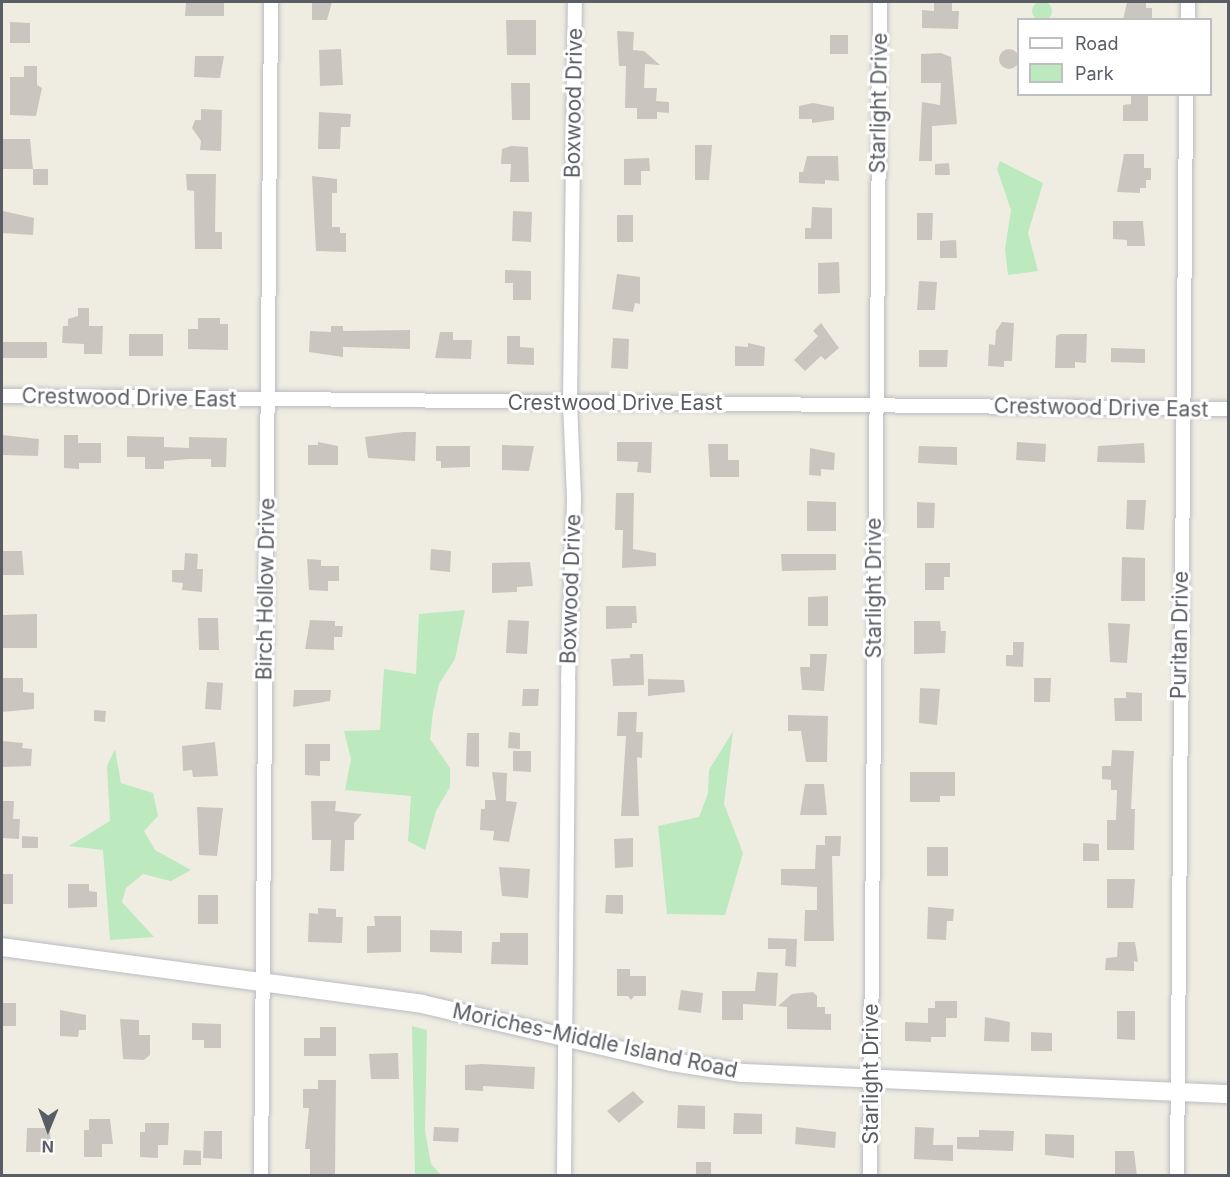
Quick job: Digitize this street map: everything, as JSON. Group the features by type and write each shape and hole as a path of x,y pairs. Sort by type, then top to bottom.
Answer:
{"main road":[{"name":"Moriches-Middle Island Road","path":"2,947 422,1004 565,1038 720,1071 871,1080 1228,1094"}],"street":[{"name":"Birch Hollow Drive","path":"261,1176 271,2"},
{"name":"Boxwood Drive","path":"564,1176 573,498 570,402 575,2"},
{"name":"Starlight Drive","path":"870,1176 880,2"},
{"path":"1188,2 1188,18"},
{"name":"Puritan Drive","path":"1177,1176 1186,96"},
{"name":"Crestwood Drive East","path":"2,396 1228,409"}],"green space":[{"path":"1038,2 1046,2 1051,7 1049,18 1035,18 1033,15 1033,7"},
{"path":"1000,161 1043,183 1028,233 1038,271 1008,275 1005,249 1011,210 997,169"},
{"path":"465,610 455,659 439,684 433,712 430,739 450,768 450,787 436,811 425,850 408,841 411,796 345,790 351,759 344,731 380,730 384,669 416,674 419,614"},
{"path":"733,731 724,804 743,853 725,915 667,914 658,826 699,817 708,793 709,770"},
{"path":"115,749 121,783 153,793 158,816 144,831 155,850 191,870 171,881 143,874 126,888 122,902 154,937 110,940 103,850 69,846 110,821 107,766"},
{"path":"412,1026 427,1030 425,1131 431,1164 441,1175 415,1175"}],"building":[{"path":"224,2 224,16 185,16 186,3"},
{"path":"312,2 332,2 327,20 312,20"},
{"path":"934,2 952,2 952,11 959,11 958,29 922,28 922,10 934,11"},
{"path":"1127,2 1146,2 1146,8 1152,8 1152,18 1123,18"},
{"path":"506,20 536,20 536,55 507,55"},
{"path":"10,22 30,23 30,43 10,43"},
{"path":"617,31 634,32 633,50 644,51 660,65 645,64 644,88 657,88 656,101 669,102 669,113 657,112 657,119 637,119 637,108 625,108 626,66 619,66"},
{"path":"830,35 848,35 848,54 830,54"},
{"path":"341,49 343,85 320,86 319,50"},
{"path":"1009,49 1016,52 1016,66 1009,69 1002,66 999,59 1002,52"},
{"path":"941,53 951,57 957,124 932,126 932,161 919,161 922,102 940,105 941,83 921,83 921,54"},
{"path":"195,56 224,56 220,78 194,77"},
{"path":"24,66 37,66 37,85 42,88 36,116 10,115 10,77 24,77"},
{"path":"511,83 530,83 530,120 512,120"},
{"path":"1131,96 1148,96 1148,121 1123,121 1123,105 1131,104"},
{"path":"813,103 834,107 834,120 812,123 812,119 799,119 799,106"},
{"path":"201,109 222,110 221,151 200,150 201,141 192,128 195,120 201,120"},
{"path":"319,112 351,114 350,127 341,127 340,149 318,149"},
{"path":"2,139 30,139 33,169 2,169"},
{"path":"695,145 712,145 709,180 695,180"},
{"path":"511,146 528,147 529,182 510,182 511,164 501,164 502,149"},
{"path":"1124,154 1144,154 1144,168 1151,168 1151,180 1146,180 1146,188 1140,188 1140,193 1117,192"},
{"path":"807,156 838,156 839,181 825,180 825,184 799,183 799,172 803,172"},
{"path":"649,158 650,171 641,171 641,185 624,185 624,159"},
{"path":"949,163 950,175 935,175 935,164"},
{"path":"33,169 48,169 48,185 33,185"},
{"path":"186,174 216,174 215,232 222,232 222,249 195,249 194,191 187,190"},
{"path":"312,176 337,179 337,193 332,193 332,227 340,227 340,233 346,233 346,252 316,251"},
{"path":"812,207 832,208 832,239 805,239 805,228 811,228"},
{"path":"3,211 34,218 33,235 2,233"},
{"path":"513,211 532,212 531,242 512,241"},
{"path":"917,213 933,213 932,240 917,240"},
{"path":"617,215 633,215 633,242 617,242"},
{"path":"1113,221 1143,221 1145,246 1127,246 1127,240 1113,239"},
{"path":"956,240 957,258 940,258 940,241"},
{"path":"839,262 840,293 818,294 818,263"},
{"path":"505,270 531,271 531,300 513,300 513,283 505,283"},
{"path":"617,274 640,277 640,304 635,303 633,312 612,309"},
{"path":"919,281 937,282 935,310 917,310"},
{"path":"78,308 89,308 89,326 103,326 102,354 84,354 84,344 62,343 63,326 68,326 68,319 78,316"},
{"path":"198,318 220,318 220,324 228,324 228,350 188,349 188,329 198,329"},
{"path":"1002,322 1014,323 1012,361 1004,361 1004,367 988,366 989,344 995,345 996,331"},
{"path":"821,323 839,348 825,360 821,356 805,371 794,360 818,336 813,331"},
{"path":"331,326 343,326 343,331 410,330 410,349 343,347 343,357 309,352 310,331 331,332"},
{"path":"440,332 453,332 453,340 472,340 471,359 435,358"},
{"path":"129,334 163,334 163,356 129,356"},
{"path":"1087,334 1086,363 1075,362 1075,368 1055,368 1056,336"},
{"path":"507,336 520,336 520,347 534,348 534,365 507,364"},
{"path":"613,338 629,339 628,369 611,368"},
{"path":"2,342 47,342 47,358 2,358"},
{"path":"748,343 765,347 764,366 735,366 735,346 748,347"},
{"path":"1111,348 1145,349 1145,363 1111,362"},
{"path":"919,350 948,350 947,367 919,367"},
{"path":"416,432 415,461 368,458 365,437"},
{"path":"2,435 39,439 38,456 2,455"},
{"path":"64,435 78,435 78,443 101,443 101,463 79,463 79,469 64,468"},
{"path":"127,436 164,437 164,447 189,448 189,437 227,438 226,467 211,467 211,459 189,459 164,461 164,469 145,469 145,457 127,457"},
{"path":"318,442 338,446 338,465 308,465 308,445 318,445"},
{"path":"617,442 652,442 651,473 637,472 638,462 617,461"},
{"path":"1017,442 1046,444 1045,462 1016,460"},
{"path":"1144,443 1145,463 1097,462 1098,446"},
{"path":"708,444 728,444 728,460 739,460 739,477 710,477"},
{"path":"502,445 534,446 529,471 502,470"},
{"path":"436,446 470,446 470,467 441,468 441,461 436,461"},
{"path":"919,446 957,447 957,465 918,463"},
{"path":"810,448 835,453 834,470 821,469 821,476 809,475"},
{"path":"616,493 634,493 633,549 656,553 656,566 622,568 623,530 615,530"},
{"path":"1127,500 1146,500 1144,530 1126,529"},
{"path":"807,501 836,502 836,531 807,531"},
{"path":"917,502 935,503 934,528 917,528"},
{"path":"431,549 451,551 450,572 430,570"},
{"path":"3,551 22,551 24,575 2,575"},
{"path":"185,553 198,554 197,569 203,569 202,592 182,590 183,583 172,582 172,570 184,570"},
{"path":"781,554 836,554 836,570 782,571"},
{"path":"1122,557 1145,558 1145,601 1121,601"},
{"path":"307,559 321,560 321,566 339,566 339,581 328,581 328,591 309,590"},
{"path":"530,562 533,586 517,587 517,592 492,593 492,563"},
{"path":"925,563 950,563 950,577 944,577 944,590 925,590"},
{"path":"828,596 828,626 808,626 808,597"},
{"path":"606,606 636,606 637,623 632,623 632,628 606,629"},
{"path":"37,614 37,648 2,648 2,615"},
{"path":"198,618 218,618 219,650 199,650"},
{"path":"310,620 335,621 335,626 343,626 342,637 334,637 334,650 305,649"},
{"path":"508,620 529,621 527,654 506,653"},
{"path":"914,621 940,621 941,631 946,631 945,653 914,654"},
{"path":"1108,623 1130,624 1127,663 1110,662"},
{"path":"1013,642 1024,642 1023,667 1006,666 1006,655 1013,655"},
{"path":"630,654 643,654 644,685 613,686 611,659 630,658"},
{"path":"810,654 827,654 824,691 802,690 800,667 810,667"},
{"path":"3,678 23,678 23,692 34,693 34,709 2,712"},
{"path":"1034,678 1051,678 1050,702 1034,702"},
{"path":"648,679 684,680 685,692 648,696"},
{"path":"207,682 223,683 221,710 205,709"},
{"path":"920,688 940,689 937,725 919,723"},
{"path":"523,689 539,689 538,706 522,706"},
{"path":"294,690 331,690 330,701 293,707"},
{"path":"1126,692 1142,693 1142,721 1115,721 1114,698 1126,698"},
{"path":"94,710 106,711 105,722 94,721"},
{"path":"618,712 637,712 636,732 643,732 642,758 637,757 639,816 621,816 626,736 617,736"},
{"path":"788,715 828,716 827,762 806,762 801,731 788,731"},
{"path":"509,732 520,733 520,749 508,748"},
{"path":"467,733 479,733 479,767 466,766"},
{"path":"2,741 23,743 22,748 32,749 31,766 2,767"},
{"path":"215,742 218,776 193,777 192,770 183,771 182,746"},
{"path":"305,744 330,744 330,761 320,761 320,776 305,775"},
{"path":"1112,750 1134,751 1131,809 1135,809 1134,850 1107,850 1107,820 1116,820 1117,790 1111,790 1111,780 1102,779 1102,766 1111,766"},
{"path":"513,751 531,751 531,772 513,771"},
{"path":"492,772 507,773 506,801 517,802 509,842 493,840 494,831 480,830 481,809 485,809 485,800 496,800"},
{"path":"910,772 955,772 955,796 940,796 940,802 910,802"},
{"path":"805,784 824,784 827,815 800,815"},
{"path":"2,801 14,801 13,819 20,819 19,839 2,838"},
{"path":"311,801 336,801 335,811 362,814 354,823 354,840 345,840 344,871 330,871 331,840 312,840"},
{"path":"197,807 223,808 217,856 199,855"},
{"path":"22,836 38,837 38,848 22,848"},
{"path":"825,836 841,836 840,856 832,856 834,941 804,941 805,910 817,910 817,887 781,885 781,869 815,869 816,845 825,845"},
{"path":"633,838 633,867 615,868 614,839"},
{"path":"1083,843 1099,844 1099,861 1083,861"},
{"path":"927,847 948,847 948,876 927,876"},
{"path":"499,867 530,869 528,898 502,896"},
{"path":"2,874 13,874 13,904 2,904"},
{"path":"1107,879 1135,879 1133,908 1107,908"},
{"path":"68,884 89,884 89,891 97,892 97,907 68,908"},
{"path":"198,895 218,895 218,924 198,924"},
{"path":"606,895 623,895 623,914 605,913"},
{"path":"928,907 954,909 953,921 947,921 946,940 927,939"},
{"path":"318,908 336,909 336,917 343,917 342,943 308,942 309,913 318,914"},
{"path":"374,916 401,916 401,952 367,953 367,926 375,926"},
{"path":"430,930 462,931 462,953 430,952"},
{"path":"500,933 528,933 528,965 491,964 492,942 500,942"},
{"path":"768,938 797,939 796,967 785,966 786,949 768,949"},
{"path":"1118,942 1135,942 1138,962 1134,961 1134,971 1105,970 1106,958 1117,957"},
{"path":"617,969 630,969 630,976 646,976 646,996 634,996 631,1000 628,996 617,996"},
{"path":"757,972 778,973 776,1006 743,1004 743,1020 722,1020 722,991 755,991"},
{"path":"681,990 703,993 701,1013 678,1010"},
{"path":"813,992 817,996 817,1007 825,1007 825,1014 831,1014 831,1030 787,1029 787,1007 778,1006 792,994"},
{"path":"935,1001 957,1001 957,1018 946,1018 946,1037 931,1037 931,1042 905,1041 905,1022 928,1023 928,1008 935,1008"},
{"path":"2,1003 16,1003 16,1026 2,1026"},
{"path":"60,1010 86,1015 86,1030 79,1030 78,1037 60,1036"},
{"path":"1117,1011 1135,1011 1135,1040 1117,1039"},
{"path":"985,1017 1010,1022 1009,1042 984,1041"},
{"path":"120,1019 139,1020 139,1035 150,1035 150,1055 144,1060 123,1059"},
{"path":"192,1023 221,1024 221,1048 204,1048 204,1040 192,1040"},
{"path":"320,1027 336,1027 336,1056 304,1056 304,1038 320,1038"},
{"path":"1031,1032 1052,1033 1052,1051 1031,1051"},
{"path":"398,1053 399,1079 371,1079 369,1054"},
{"path":"465,1065 535,1067 534,1089 483,1086 483,1091 465,1090"},
{"path":"318,1080 336,1080 335,1176 310,1176 310,1149 305,1149 309,1108 303,1108 303,1089 318,1089"},
{"path":"633,1091 644,1102 619,1123 607,1111"},
{"path":"678,1105 705,1106 705,1129 677,1128"},
{"path":"734,1113 762,1114 762,1134 733,1134"},
{"path":"89,1119 110,1119 113,1144 102,1144 102,1157 84,1157 84,1130 89,1130"},
{"path":"145,1123 169,1123 168,1145 158,1145 158,1158 140,1157 140,1132 145,1132"},
{"path":"434,1127 459,1128 458,1142 433,1141"},
{"path":"796,1127 836,1132 835,1148 795,1144"},
{"path":"915,1127 934,1128 933,1145 953,1145 953,1161 914,1159"},
{"path":"27,1128 49,1128 53,1152 26,1152"},
{"path":"979,1130 1014,1131 1013,1151 957,1149 957,1137 979,1137"},
{"path":"204,1131 222,1131 222,1159 203,1158"},
{"path":"1045,1134 1074,1135 1074,1158 1045,1155"},
{"path":"184,1150 201,1151 201,1165 183,1165"},
{"path":"1115,1151 1134,1151 1137,1176 1115,1176"},
{"path":"696,1162 711,1162 711,1176 696,1176"}]}
